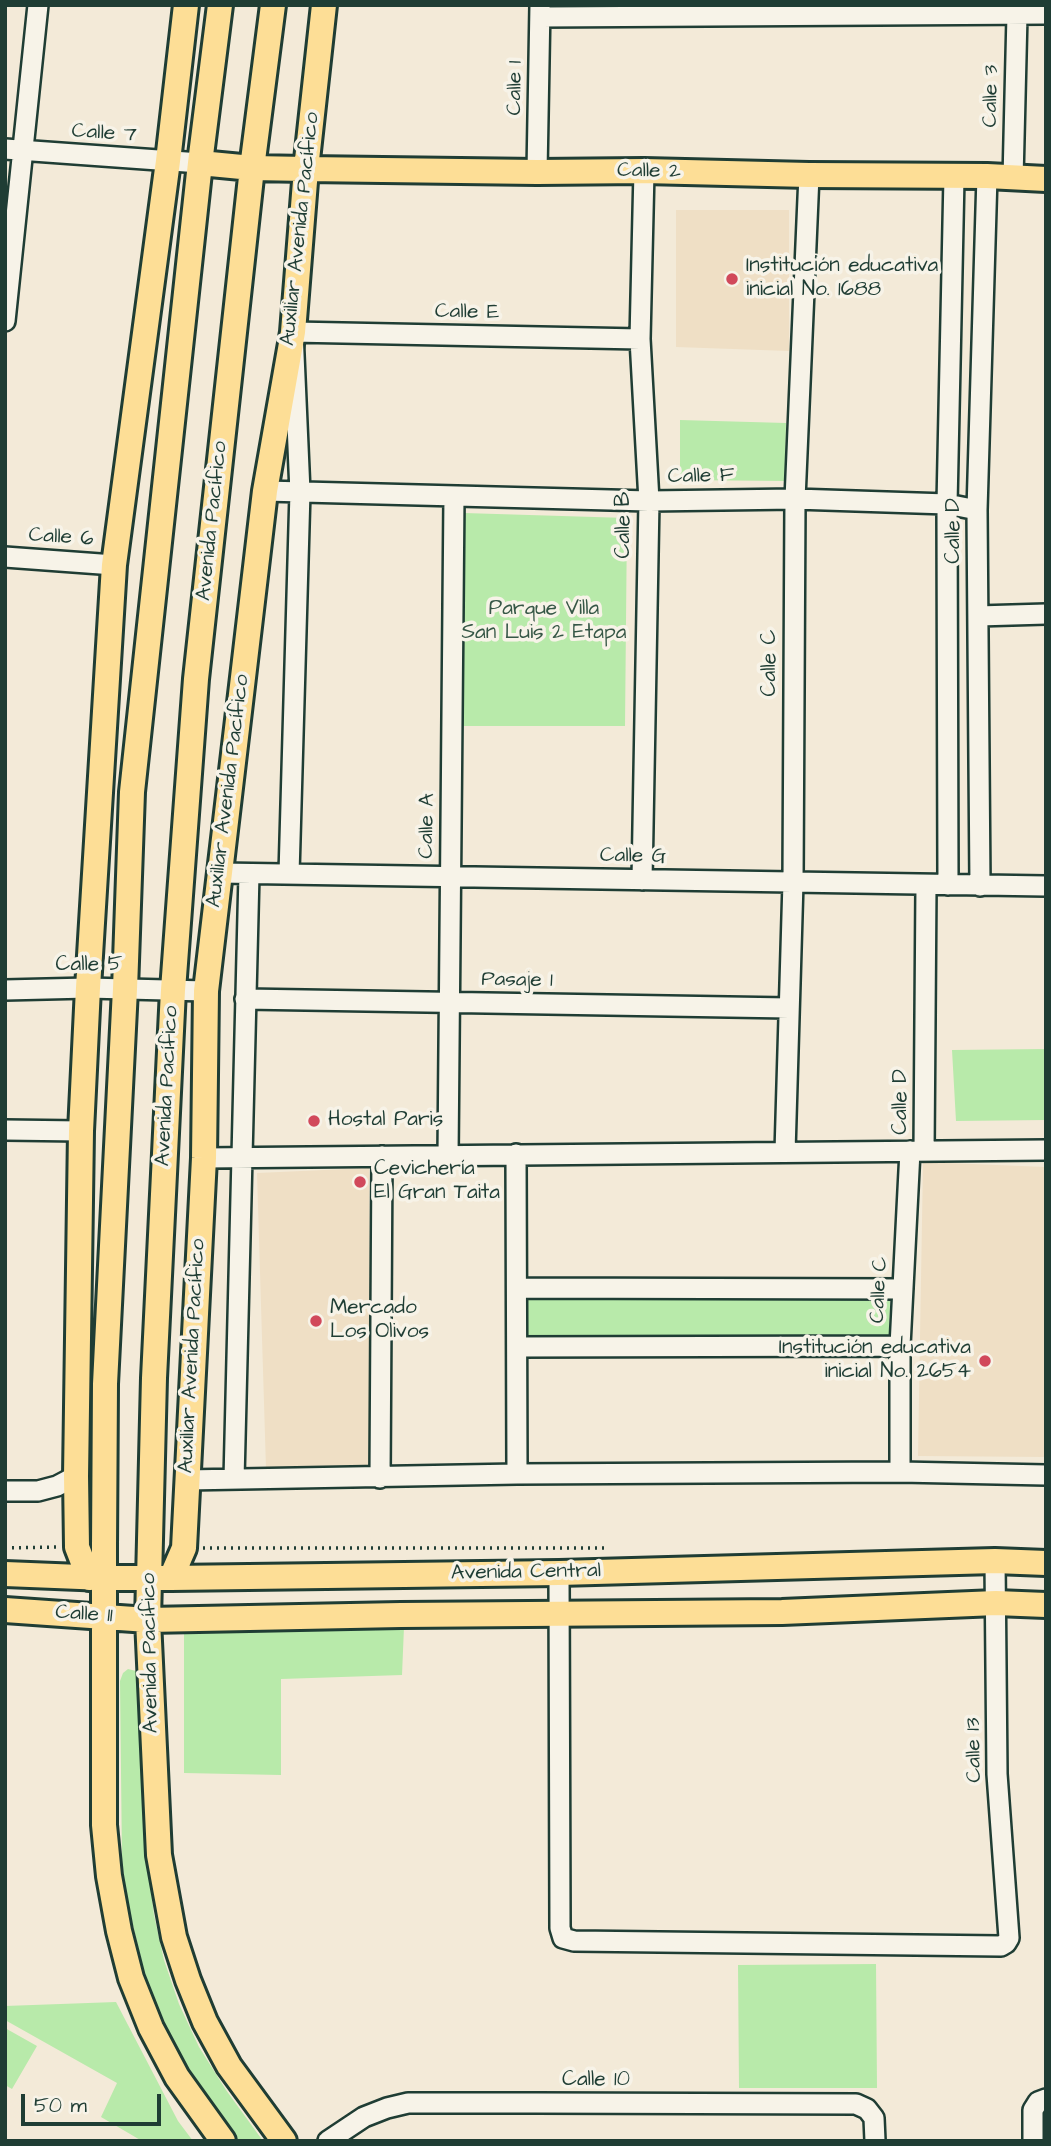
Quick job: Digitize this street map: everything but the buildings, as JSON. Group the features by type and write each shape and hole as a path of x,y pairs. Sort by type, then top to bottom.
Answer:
{"main road":[{"path":"97,1578 77,1547 81,1130 88,988 114,565 169,161 186,5"},
{"path":"220,5 200,163 132,792 97,1578 105,1616 104,1825 109,1876 119,1931 131,1978 151,2028 177,2077 223,2141"},
{"name":"Avenida Pacífico","path":"272,5 196,679 173,989 155,1364 159,1578 148,1620 159,1855 174,1937 205,2022 229,2066 284,2141"},
{"name":"Auxiliar Avenida Pacífico","path":"159,1578 184,1548 204,1158 206,990 265,491 293,332 306,169 324,5"},
{"name":"Calle 2","path":"200,163 253,168 644,171 1046,179"},
{"name":"Avenida Central","path":"5,1574 159,1578 559,1573 995,1561 1046,1563"},
{"name":"Avenida Central","path":"148,1620 782,1612 996,1603 1046,1605"},
{"name":"Calle 11","path":"13,1610 148,1620"}],"street":[{"path":"5,321 13,150 37,5"},
{"path":"540,11 1046,14"},
{"name":"Calle 1","path":"537,172 540,11"},
{"name":"Calle 3","path":"1013,178 1017,15"},
{"name":"Calle 7","path":"13,150 200,163"},
{"name":"Calle B","path":"642,880 649,501 640,339 644,171"},
{"name":"Calle C","path":"785,1152 793,882 795,499 809,175"},
{"name":"Calle D","path":"980,886 977,510 987,176"},
{"name":"Calle D","path":"948,885 947,504 954,177"},
{"path":"289,874 300,492 293,332"},
{"name":"Calle E","path":"293,332 640,339"},
{"name":"Calle F","path":"265,491 649,501 795,499 947,504 977,510"},
{"name":"Calle A","path":"448,1156 454,496"},
{"name":"Calle 6","path":"5,557 114,565"},
{"path":"978,616 1046,614"},
{"name":"Calle G","path":"220,873 1046,886"},
{"path":"234,1479 249,874"},
{"name":"Calle D","path":"917,1151 926,885"},
{"path":"173,989 206,990"},
{"name":"Calle 5","path":"5,990 173,989"},
{"name":"Pasaje 1","path":"244,999 789,1008"},
{"path":"5,1130 81,1130"},
{"path":"204,1158 1046,1150"},
{"name":"Calle C","path":"900,1472 902,1289 917,1151"},
{"path":"516,1154 517,1474"},
{"path":"380,1478 382,1156"},
{"path":"517,1288 902,1289"},
{"path":"517,1346 900,1346"},
{"path":"186,1480 517,1474 900,1472 1046,1475"},
{"path":"5,1491 38,1491 76,1476"},
{"name":"Calle 13","path":"559,1613 560,1915 563,1938 574,1941 1001,1946 1006,1944 1009,1938 997,1774 995,1561"},
{"path":"559,1573 559,1613"},
{"name":"Calle 10","path":"328,2141 375,2111 408,2103 856,2104 870,2113 875,2124 875,2141"},
{"path":"1033,2141 1039,2104"}],"path":[{"path":"5,1548 77,1547"},
{"path":"184,1548 614,1548"}],"shaded area":[{"name":"Institución educativa inicial No. 1688","path":"676,210 789,210 789,351 676,347"},
{"path":"923,1162 1046,1167 1046,1457 918,1456"},
{"name":"Mercado Los Olivos","path":"369,1168 371,1468 266,1469 257,1173"}],"green space":[{"path":"680,420 786,423 785,481 680,480"},
{"name":"Parque Villa San Luis 2 Etapa","path":"464,513 627,518 625,726 461,726"},
{"path":"1046,1049 1046,1120 956,1121 952,1050"},
{"path":"525,1294 890,1301 889,1336 524,1340"},
{"path":"404,1627 402,1675 281,1679 281,1775 184,1773 184,1630"},
{"path":"128,1669 136,1671 142,1677 144,1809 148,1864 154,1915 164,1960 179,2004 199,2047 263,2141 233,2141 205,2102 164,2030 149,1993 127,1900 122,1862 120,1681"},
{"path":"876,1964 877,2088 739,2088 738,1965"},
{"path":"116,2002 178,2121 193,2141 142,2141 101,2117 117,2083 5,2020 5,2006"},
{"path":"5,2028 37,2046 12,2089 5,2085"}],"place":[{"name":"Institución educativa inicial No. 1688","path":"732,279"},
{"name":"Hostal Paris","path":"314,1121"},
{"name":"Cevichería El Gran Taita","path":"360,1182"},
{"name":"Mercado Los Olivos","path":"316,1321"},
{"name":"Institución educativa inicial No. 2654","path":"985,1361"}]}
